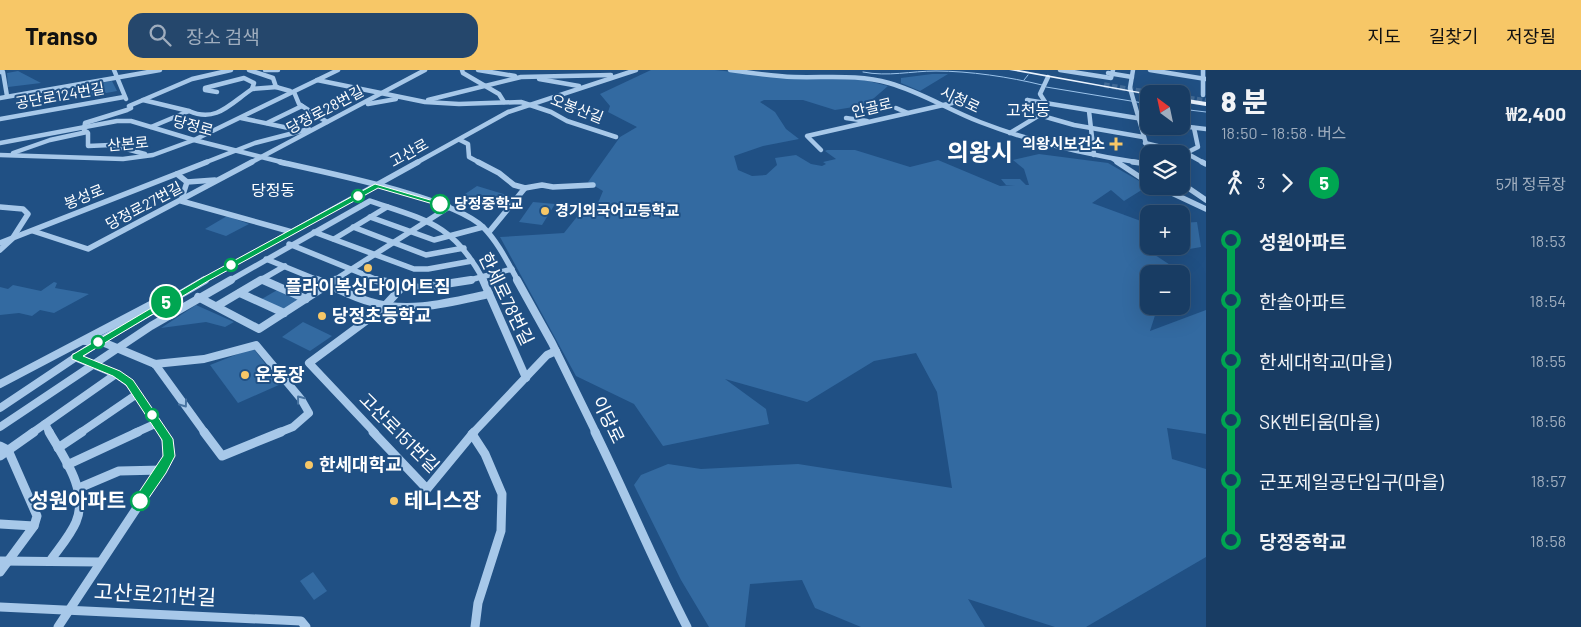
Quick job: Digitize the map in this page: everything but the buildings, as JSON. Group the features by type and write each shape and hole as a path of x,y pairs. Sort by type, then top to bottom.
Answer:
{"main road":[{"path":"1011,70 1105,85"},
{"path":"1011,70 1105,85"},
{"path":"1021,70 1105,85"},
{"path":"1030,70 1140,92"},
{"path":"1131,90 1140,91"},
{"path":"1190,96 1204,97"},
{"path":"1190,101 1206,104"}],"street":[{"path":"114,70 129,106"},
{"path":"0,98 160,70"},
{"path":"145,154 111,145 88,146 86,122 129,109 129,106 189,81 219,71 231,70"},
{"path":"250,70 260,70"},
{"path":"250,70 273,78 278,87"},
{"path":"265,70 279,70"},
{"path":"273,78 279,70"},
{"name":"산본로","path":"316,80 333,70"},
{"name":"산본로","path":"0,155 123,159 170,150 338,70"},
{"name":"당정로28번길","path":"262,156 360,106 425,70"},
{"path":"462,70 464,74 485,84 499,94 502,103 500,108 508,112"},
{"path":"480,70 581,87"},
{"name":"고산로","path":"0,408 100,341 176,296 460,140 520,104 529,104 636,70"},
{"name":"시청로","path":"730,70 792,77 867,79 900,85 979,122 1055,148 1140,163"},
{"path":"1060,70 1111,78 1112,72"},
{"path":"1088,70 1112,72 1132,78"},
{"path":"1133,70 1131,90 1137,118 1145,144 1150,145"},
{"path":"1150,70 1204,79"},
{"path":"1203,70 1204,97"},
{"path":"0,72 3,72 7,96"},
{"path":"423,102 485,84 521,77 618,76"},
{"path":"1048,77 1040,94 1048,105"},
{"path":"217,92 205,90 205,88 244,78 254,83 252,89"},
{"path":"316,80 423,102 458,104 517,102 520,104 552,96"},
{"path":"143,100 189,111 200,116 213,116 252,89 278,87 292,91 296,100 325,124"},
{"name":"산본로","path":"218,128 292,91"},
{"name":"공단로124번길","path":"0,120 124,96"},
{"path":"360,106 401,98"},
{"name":"안골로","path":"821,150 807,136 951,102"},
{"path":"1038,102 1140,118"},
{"name":"오봉산길","path":"529,104 567,121 616,138"},
{"path":"1010,133 1046,110 1048,105"},
{"path":"267,124 302,106"},
{"path":"896,108 908,113"},
{"path":"151,127 189,111"},
{"path":"1089,111 1094,155"},
{"path":"110,115 117,121"},
{"path":"1039,115 1091,128 1143,137"},
{"path":"241,118 300,131"},
{"path":"846,118 868,122"},
{"name":"당정로","path":"0,143 86,129 117,121 131,121 194,140 377,186"},
{"name":"봉성로","path":"0,243 235,150 263,140 325,124"},
{"path":"1190,127 1206,130"},
{"path":"1190,151 1198,146 1194,128"},
{"path":"0,155 13,153 86,129"},
{"path":"460,140 467,143 466,153 469,157 499,173 514,185 525,188 542,185 553,187 593,185"},
{"path":"13,153 122,157 170,150"},
{"path":"0,155 119,162 149,158 170,150"},
{"path":"1190,155 1206,164"},
{"name":"당정로27번길","path":"33,231 85,250 181,201 262,156"},
{"path":"1112,158 1140,176"},
{"path":"177,174 187,182 218,180"},
{"path":"187,182 181,201 292,232"},
{"name":"이당로","path":"377,186 449,207 474,220 489,232 512,269 556,351 624,491 656,567 687,627"},
{"path":"489,232 525,188"},
{"path":"1190,189 1206,200"},
{"path":"1176,195 1206,209"},
{"name":"한세로78번길","path":"314,232 370,201 428,221 453,236 472,260 526,378"},
{"path":"0,207 24,209 28,214 12,239 0,250"},
{"path":"334,239 387,207"},
{"path":"198,297 259,329 449,207"},
{"path":"209,215 216,211"},
{"path":"370,217 434,240 483,227"},
{"path":"353,227 426,255 464,248"},
{"path":"0,427 117,347 198,297 314,232 417,269 472,260"},
{"path":"278,239 402,287 425,288 512,269"},
{"path":"266,259 370,302 386,306 428,306 489,294"},
{"path":"217,306 285,266"},
{"path":"263,280 306,299"},
{"name":"고산로151번길","path":"402,287 386,306 309,363 427,489 472,434 547,355 556,351"},
{"path":"240,293 284,313"},
{"path":"0,384 158,301 176,296"},
{"path":"85,341 100,341 155,364 222,456 292,428 309,413 304,404 256,345 204,359 155,364"},
{"path":"58,627 162,470 170,450 167,439 157,422 130,383 116,374 93,364 71,360 72,350 61,352"},
{"path":"0,572 4,561 34,526 37,516 3,450 45,424 116,374"},
{"path":"0,402 40,381"},
{"path":"0,413 40,381"},
{"path":"58,448 138,394"},
{"path":"67,465 157,422"},
{"path":"45,424 79,488 82,501 77,522 50,562"},
{"path":"472,434 485,454 502,494 501,531 478,602 475,627"},
{"path":"79,488 116,470 129,468 162,470"},
{"path":"0,524 34,526"},
{"path":"4,561 100,562"},
{"name":"고산로211번길","path":"0,607 69,609 301,625"}],"shaded area":[{"path":"651,70 715,70 781,77 864,80 888,86 866,105 835,110 803,100 764,100 760,102 775,112 786,129 799,139 763,146 734,156 738,170 752,176 766,175 777,165 775,158 796,155 811,164 822,166 826,164 823,162 836,159 825,151 827,150 855,150 910,167 938,160 1000,186 1015,185 1006,185 1001,179 1020,179 1026,185 1029,185 1024,169 1013,160 1039,154 1108,163 1140,181 1140,191 1124,201 1111,190 1092,203 1140,221 1140,255 1155,255 1170,265 1140,265 1140,315 1155,315 1150,331 1206,310 1206,434 1167,428 1172,459 1206,469 1206,557 1086,627 1055,627 968,599 985,627 861,627 815,608 802,580 750,584 745,627 709,627 681,580 634,485 641,475 668,464 701,469 798,464 952,488 937,392 916,353 874,361 807,402 725,379 766,409 769,424 663,446 634,404 576,376 500,237 564,233 588,203 598,203 603,191 588,182 620,137 637,127 608,112 610,106 600,94"},
{"path":"18,71 41,83 8,87 7,73"},
{"path":"948,74 920,91 901,83 901,78"},
{"path":"112,81 117,91 90,96 86,85"},
{"path":"477,186 510,196 495,206 484,203 478,207 459,198"},
{"path":"533,202 555,204 542,225 519,222"},
{"path":"227,216 249,224 226,236 205,229"},
{"path":"1190,222 1197,222 1201,247 1190,249"},
{"path":"54,282 57,283 55,288 89,294 54,313 40,310 32,316 19,313 0,315 0,287 8,289 13,285 41,291"},
{"path":"279,289 299,300 284,309 260,300"},
{"path":"196,305 234,322 225,327 206,322 161,328"},
{"path":"303,322 332,336 310,351 282,337"},
{"name":"운동장","path":"253,348 281,384 238,403 210,365"},
{"path":"313,572 327,591 314,600 300,581"}],"waterway":[{"path":"863,72 881,74 936,71 976,73 1042,85"},
{"path":"1024,80 1028,75"},
{"path":"1046,87 1140,103"},
{"path":"1190,110 1206,112"}],"tunnel":[{"path":"1104,85 1140,91"},
{"path":"1190,98 1206,101"}],"bus line":[{"name":"5","path":"140,501 162,470 169,456 169,443 130,383 116,374 75,357 205,280 377,186 440,204"}],"place":[{"name":"의왕시보건소","path":"1116,144"},
{"name":"당정중학교","path":"440,204"},
{"name":"경기외국어고등학교","path":"545,211"},
{"name":"플라이복싱다이어트짐","path":"368,268"},
{"name":"당정초등학교","path":"322,316"},
{"name":"운동장","path":"245,375"},
{"name":"한세대학교","path":"309,465"},
{"name":"성원아파트","path":"140,501"},
{"name":"테니스장","path":"394,501"}],"district":[{"name":"고천동","path":"1028,110"},
{"name":"의왕시","path":"980,153"},
{"name":"당정동","path":"273,190"}]}
